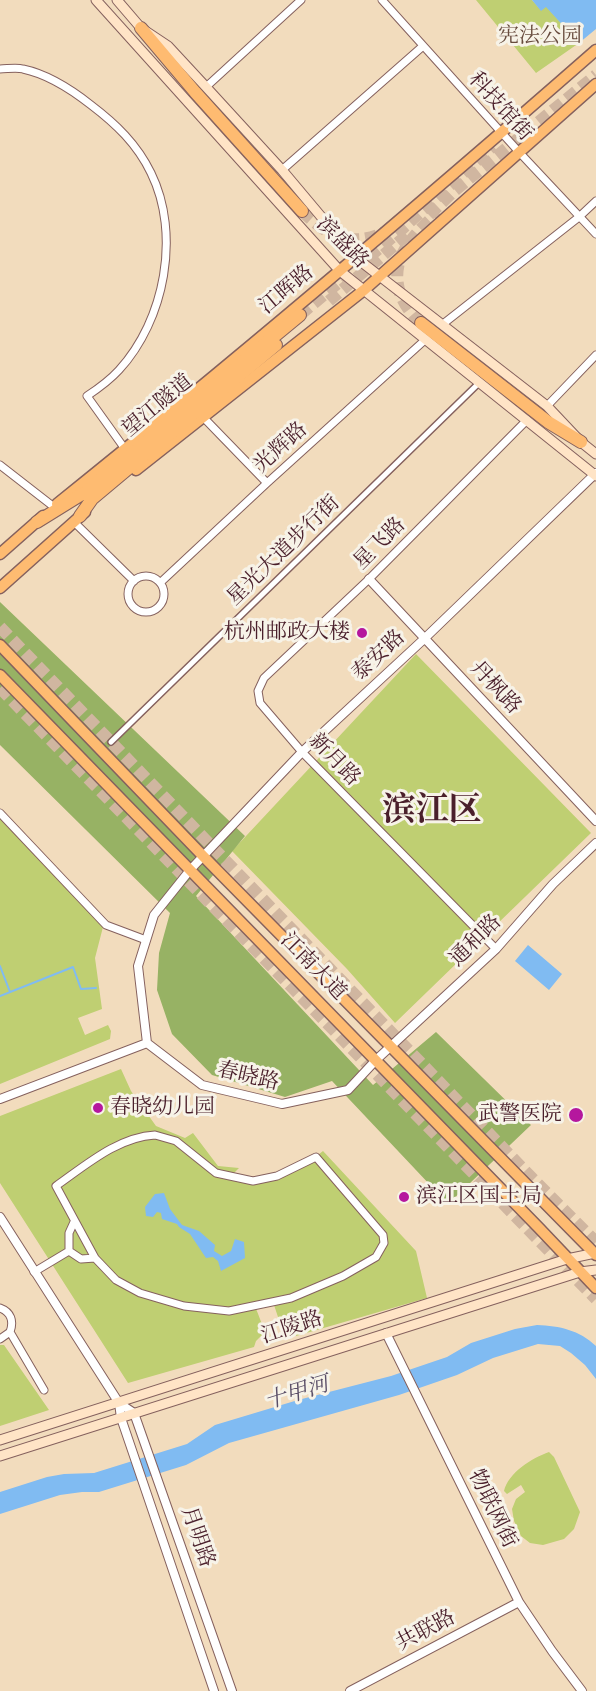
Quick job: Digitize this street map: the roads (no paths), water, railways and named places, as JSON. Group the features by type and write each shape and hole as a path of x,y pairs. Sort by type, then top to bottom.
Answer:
{"highway":[{"path":"141,28 302,212"},
{"name":"望江隧道","path":"37,522 87,490 302,318 92,499 77,519"},
{"path":"422,323 548,422 581,442"}],"main road":[{"name":"滨盛路","path":"96,0 340,271 595,474"},
{"name":"滨盛路","path":"117,0 141,28 168,46 206,87 282,170 355,257 546,406 596,454"},
{"name":"江晖路","path":"0,554 340,271 596,50"},
{"path":"0,588 77,519 202,416 364,290 596,84"},
{"name":"江南大道","path":"0,645 390,1048 595,1254"},
{"name":"江南大道","path":"0,675 596,1288"},
{"name":"江陵路","path":"0,1440 567,1259 595,1254"},
{"name":"江陵路","path":"0,1456 580,1272 596,1270"}],"street":[{"path":"206,87 301,0"},
{"name":"科技馆街","path":"382,0 596,234"},
{"path":"282,170 423,46"},
{"path":"0,69 22,68 61,84 86,100 118,126 135,146 151,172 159,192 168,235 165,270 158,302 145,330 120,369 105,384 87,396 125,449"},
{"path":"443,324 579,217 596,201"},
{"name":"光辉路","path":"161,582 426,339"},
{"path":"546,406 596,355"},
{"name":"星光大道步行街","path":"111,742 480,382"},
{"path":"202,416 267,483"},
{"name":"星飞路","path":"258,691 264,678 369,579 527,420"},
{"path":"0,465 54,507"},
{"name":"泰安路","path":"190,870 302,752 424,639 595,474"},
{"path":"77,519 134,581"},
{"path":"144,575 161,582 165,594 160,605 150,612 143,612 133,606 128,596 130,585 138,577 144,575"},
{"name":"丹枫路","path":"369,579 596,821"},
{"name":"新月路","path":"258,691 260,703 302,752 496,949"},
{"path":"0,813 106,925 146,940"},
{"name":"通和路","path":"376,1060 496,949 553,884 596,843"},
{"path":"0,1099 147,1043 138,966 154,915 190,870"},
{"name":"春晓路","path":"147,1043 202,1085 282,1104 348,1090 376,1060"},
{"path":"155,1135 176,1141 216,1173 252,1181 277,1176 316,1157 383,1235 384,1243 376,1257 343,1276 291,1298 229,1311 184,1306 140,1293 116,1280 95,1258 75,1222 56,1186 107,1151 138,1136 155,1135"},
{"name":"月明路","path":"0,1217 119,1402 134,1413 232,1691"},
{"path":"69,1251 69,1233 75,1222"},
{"path":"34,1272 69,1251"},
{"path":"69,1251 81,1259 95,1258"},
{"path":"0,1308 11,1316 10,1332 44,1390"},
{"path":"0,1339 10,1332"},
{"name":"物联网街","path":"386,1333 519,1602 552,1652 582,1691"},
{"name":"月明路","path":"119,1402 121,1418 132,1452 214,1691"},
{"name":"共联路","path":"350,1691 519,1602"}],"water":[{"path":"532,0 596,0 596,29 579,43 546,7 541,11"},
{"path":"528,945 562,974 549,990 515,961"},
{"path":"164,1193 170,1209 182,1225 199,1231 215,1245 214,1251 222,1256 231,1251 235,1239 244,1242 245,1258 221,1271 218,1261 213,1257 206,1258 190,1234 177,1224 162,1219 161,1213 157,1212 153,1217 146,1216 145,1207 155,1194"},
{"path":"537,1325 569,1330 583,1336 596,1346 596,1379 585,1365 560,1346 538,1344 493,1358 457,1375 399,1395 229,1443 186,1465 99,1492 60,1495 0,1514 0,1492 47,1477 94,1473 187,1444 215,1425 298,1400 391,1376 447,1357 471,1343 515,1329"}],"waterway":[{"path":"0,966 10,992"},
{"path":"0,996 73,967 81,989 96,988"}],"tunnel":[{"path":"429,215 453,192 596,75"},
{"path":"300,315 401,230 493,146"},
{"path":"302,211 321,227 340,237 361,239 385,232"},
{"path":"421,323 406,306 398,286 397,275 403,254 412,239 438,212"},
{"path":"329,301 407,235"},
{"path":"0,627 596,1242"},
{"path":"0,688 596,1299"}],"place":[{"name":"杭州邮政大楼","path":"362,633"},
{"name":"春晓幼儿园","path":"98,1108"},
{"name":"武警医院","path":"576,1115"},
{"name":"滨江区国土局","path":"404,1197"}],"district":[{"name":"滨江区","path":"432,812"}],"park label":[{"name":"宪法公园","path":"540,37"}],"water label":[{"name":"十甲河","path":"297,1394"}]}
